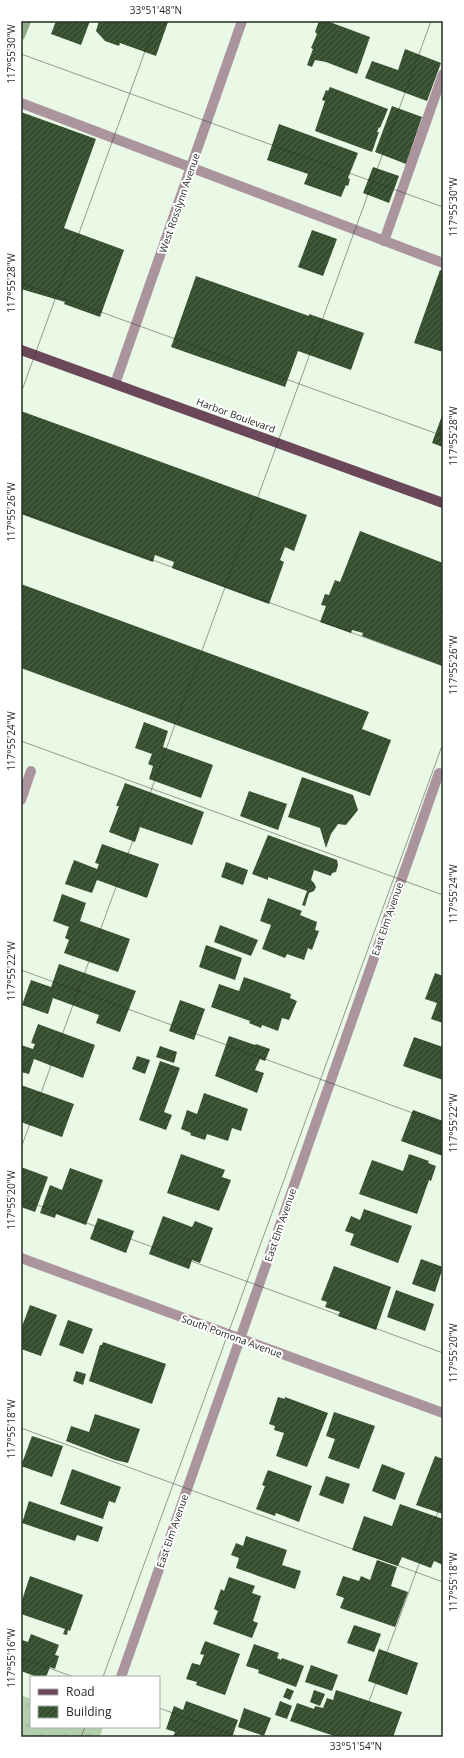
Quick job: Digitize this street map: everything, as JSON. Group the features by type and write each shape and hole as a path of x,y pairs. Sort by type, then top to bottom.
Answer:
{"main road":[{"name":"Harbor Boulevard","path":"21,350 443,503"}],"street":[{"name":"West Rosslynn Avenue","path":"115,384 242,21"},
{"path":"384,241 443,74"},
{"path":"21,103 443,262"},
{"path":"21,800 31,770"},
{"name":"East Elm Avenue","path":"121,1676 439,773"},
{"name":"South Pomona Avenue","path":"21,1258 443,1413"}],"green space":[{"path":"21,1695 30,1699 30,1728 103,1728 100,1737 21,1737"}],"building":[{"path":"56,21 90,21 81,45 51,34"},
{"path":"99,21 168,22 156,56 120,43 119,46 105,41 96,31"},
{"path":"319,21 327,21 370,37 357,74 326,62 315,60 312,67 307,65 313,49 311,48 317,34 315,32"},
{"path":"405,49 441,63 427,101 365,78 372,61 398,70"},
{"path":"330,87 388,109 377,132 379,132 372,152 315,131 325,101 322,100 326,90 328,91"},
{"path":"392,106 422,117 406,164 375,152"},
{"path":"21,112 96,139 64,228 124,250 100,317 64,304 65,302 21,289"},
{"path":"279,124 358,153 348,178 350,179 348,186 346,185 341,197 304,184 308,174 267,160"},
{"path":"373,167 399,176 389,203 363,193"},
{"path":"312,230 337,239 323,276 298,267"},
{"path":"440,270 443,271 443,352 414,343"},
{"path":"196,276 309,316 309,314 364,333 351,370 298,351 285,387 171,347"},
{"path":"21,411 307,515 294,551 285,547 280,560 284,562 269,604 172,568 174,562 155,555 153,562 21,514"},
{"path":"443,413 443,447 432,443"},
{"path":"360,531 443,563 443,666 362,636 363,633 352,630 351,633 320,622 326,606 321,605 325,594 329,595 335,580 340,582"},
{"path":"21,584 369,712 362,729 391,740 370,796 21,668"},
{"path":"144,722 168,731 163,747 213,765 201,798 149,779 153,766 148,764 152,754 135,748"},
{"path":"302,777 353,795 358,810 346,825 338,824 331,834 326,848 320,828 288,817"},
{"path":"125,783 204,812 192,845 140,827 135,842 109,832 119,806 116,806"},
{"path":"249,791 287,804 278,830 240,816"},
{"path":"268,835 337,860 338,865 336,872 332,873 331,876 314,870 311,880 316,887 314,891 309,893 305,906 302,905 307,891 268,877 268,880 252,874"},
{"path":"102,844 159,864 147,898 97,880 92,893 65,884 74,860 97,869 99,864 95,863"},
{"path":"226,862 248,870 243,885 221,877"},
{"path":"62,894 86,903 80,921 130,939 118,972 64,953 69,940 65,938 69,927 53,921"},
{"path":"268,898 302,911 300,915 317,922 315,930 319,931 312,950 308,948 304,960 287,954 285,958 262,949 271,925 260,921"},
{"path":"220,925 258,940 251,956 214,942"},
{"path":"206,945 242,958 235,980 199,967"},
{"path":"59,964 136,991 120,1032 96,1023 99,1015 53,998 48,1014 22,1005 31,980 51,987"},
{"path":"435,973 443,976 443,1023 431,1019 437,1003 425,999"},
{"path":"244,977 291,994 290,998 297,1001 289,1020 282,1018 278,1031 262,1025 261,1028 249,1023 250,1021 211,1007 219,984 239,991"},
{"path":"180,1000 205,1009 194,1040 169,1031"},
{"path":"38,1024 95,1045 83,1078 34,1059 29,1074 21,1072 21,1045 33,1049 35,1044 31,1043"},
{"path":"229,1036 270,1049 265,1061 260,1059 255,1070 264,1073 257,1093 215,1076"},
{"path":"414,1037 443,1047 443,1080 403,1066"},
{"path":"160,1046 177,1052 174,1063 156,1057"},
{"path":"137,1056 150,1060 145,1074 132,1069"},
{"path":"160,1061 180,1068 164,1112 172,1115 166,1130 139,1120"},
{"path":"21,1085 74,1104 62,1137 21,1122"},
{"path":"204,1093 248,1109 241,1131 232,1128 228,1141 207,1134 205,1140 190,1135 191,1133 181,1129 187,1110 197,1114"},
{"path":"413,1110 443,1121 443,1156 401,1141"},
{"path":"181,1154 225,1170 222,1177 231,1180 219,1211 167,1193"},
{"path":"409,1154 429,1161 428,1163 436,1166 431,1181 429,1180 417,1214 359,1194 372,1160 403,1171"},
{"path":"21,1167 48,1177 35,1212 21,1207"},
{"path":"70,1168 103,1180 86,1225 56,1214 55,1218 40,1213 50,1185 62,1190"},
{"path":"364,1209 412,1226 398,1263 350,1245 354,1234 345,1231 351,1216 360,1220"},
{"path":"163,1216 192,1227 195,1221 213,1228 200,1263 192,1260 189,1269 149,1254"},
{"path":"98,1218 134,1231 126,1253 90,1239"},
{"path":"421,1259 443,1267 435,1292 412,1284"},
{"path":"334,1266 391,1287 376,1330 338,1316 340,1312 325,1307 327,1302 321,1300"},
{"path":"396,1290 434,1304 425,1331 387,1317"},
{"path":"30,1305 57,1315 41,1356 21,1349 21,1329"},
{"path":"68,1320 93,1329 83,1354 59,1345"},
{"path":"103,1342 166,1364 152,1404 89,1381 100,1345 102,1345"},
{"path":"76,1371 86,1374 83,1385 73,1381"},
{"path":"278,1397 285,1399 285,1397 328,1413 307,1467 276,1456 284,1433 274,1430 275,1426 269,1424"},
{"path":"334,1412 375,1426 359,1469 328,1458 335,1439 326,1436"},
{"path":"95,1414 140,1429 128,1463 115,1460 66,1441 71,1426 89,1432"},
{"path":"32,1436 63,1446 52,1477 21,1466"},
{"path":"435,1456 443,1459 443,1514 416,1505"},
{"path":"382,1464 405,1473 395,1500 372,1491"},
{"path":"72,1469 121,1487 115,1503 109,1501 103,1519 60,1504"},
{"path":"268,1470 312,1486 299,1522 276,1513 275,1516 256,1509 265,1486 262,1485"},
{"path":"326,1476 350,1484 343,1504 319,1495"},
{"path":"29,1501 103,1527 98,1542 77,1535 75,1541 22,1523"},
{"path":"400,1504 443,1519 443,1565 434,1561 431,1568 402,1557 398,1566 352,1550 364,1516 392,1526"},
{"path":"246,1536 287,1550 282,1565 301,1571 295,1589 236,1568 239,1558 231,1555 236,1543 243,1546"},
{"path":"377,1560 397,1567 391,1586 408,1592 395,1627 340,1608 344,1598 336,1595 343,1576 359,1581 361,1576 370,1580"},
{"path":"30,1576 83,1595 70,1631 68,1630 67,1635 63,1634 65,1629 21,1614 21,1603"},
{"path":"229,1577 255,1586 252,1593 261,1596 253,1621 258,1623 252,1638 213,1624 218,1611 214,1609 221,1589 224,1591"},
{"path":"354,1625 381,1634 374,1652 347,1643"},
{"path":"31,1634 59,1645 55,1655 59,1656 55,1669 50,1667 46,1676 34,1676 21,1671 21,1641 28,1642"},
{"path":"205,1641 240,1654 225,1695 196,1685 197,1682 186,1679 192,1663 200,1665 204,1655 200,1654"},
{"path":"254,1644 279,1653 277,1658 281,1660 282,1658 304,1666 296,1687 258,1673 259,1670 246,1666"},
{"path":"379,1649 418,1663 407,1695 368,1681"},
{"path":"311,1665 338,1675 332,1691 305,1682"},
{"path":"287,1688 294,1691 290,1700 283,1697"},
{"path":"314,1690 325,1694 320,1706 310,1702"},
{"path":"336,1690 402,1712 393,1737 337,1737 290,1721 297,1703 314,1709 315,1706 323,1708 327,1698 333,1700"},
{"path":"186,1701 238,1720 232,1737 173,1737 175,1732 166,1729 174,1706 183,1710"},
{"path":"280,1701 292,1706 287,1719 275,1715"},
{"path":"244,1708 271,1718 264,1736 238,1727"}],"waterway":[{"path":"21,36 27,21"}]}
